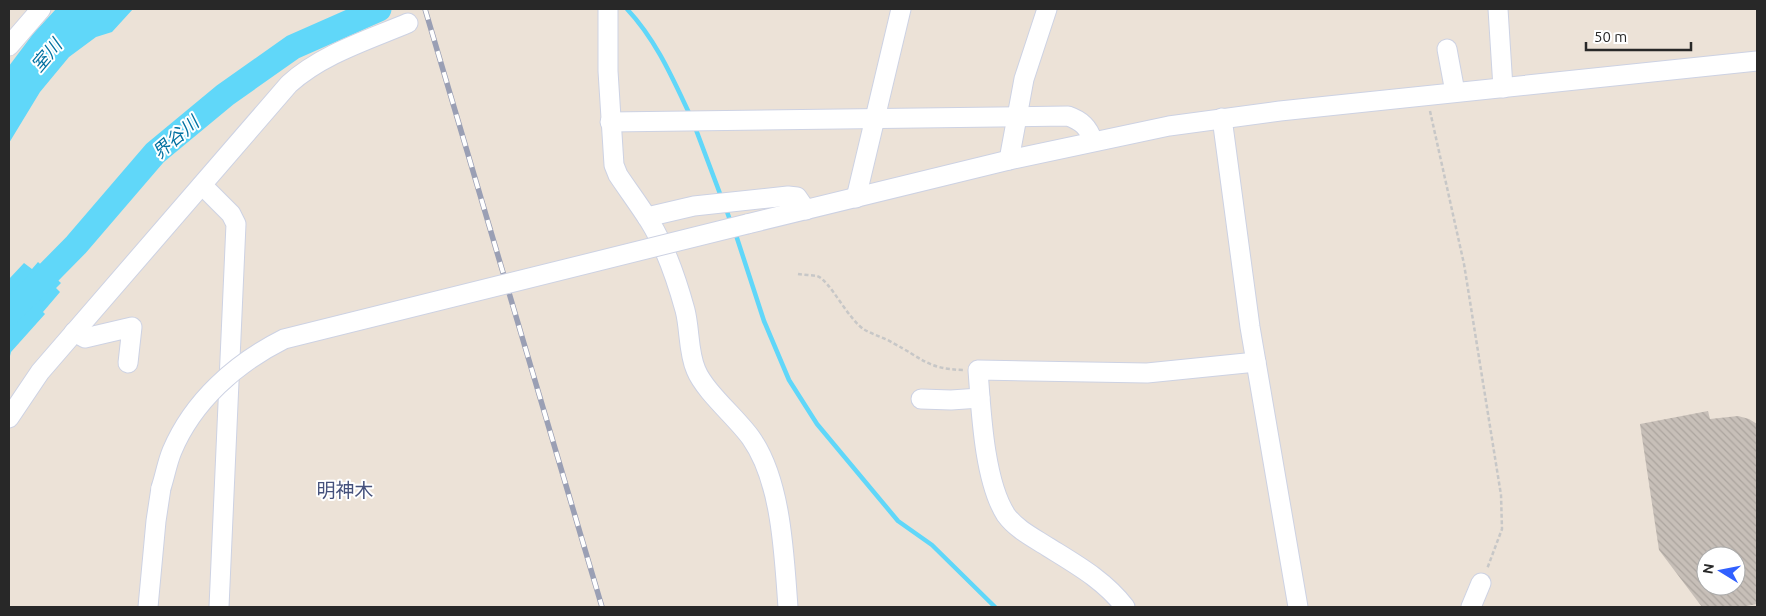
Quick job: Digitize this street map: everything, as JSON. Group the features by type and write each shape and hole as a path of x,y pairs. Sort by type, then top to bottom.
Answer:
{"street":[{"path":"608,9 610,122 614,165 646,217 676,282 685,312 696,370 751,438 763,457 770,478 781,532 786,565 788,607"},
{"path":"856,198 901,9"},
{"path":"1009,160 1024,79 1047,9"},
{"path":"1498,9 1503,88"},
{"path":"9,44 33,13"},
{"path":"9,418 40,372 288,84 302,72 353,46 408,23"},
{"path":"1447,49 1455,92"},
{"path":"148,607 156,521 162,488 171,453 182,429 199,406 234,370 258,352 284,339 1092,141 1222,118 1757,61"},
{"path":"610,122 1068,116 1079,120 1087,127 1092,141"},
{"path":"1222,118 1256,362 1298,607"},
{"path":"202,185 230,214 236,224 219,607"},
{"path":"646,217 694,206 788,196 797,197 806,210"},
{"path":"74,332 85,338 132,327 128,363"},
{"path":"1125,607 1116,595 1083,567 1026,534 1006,516 998,499 982,429 978,370 1147,373 1256,362"},
{"path":"921,399 951,400 980,398"},
{"path":"1471,607 1481,583"}],"path":[{"path":"1427,95 1464,264 1501,495 1502,529 1481,583"},
{"path":"798,274 818,276 827,283 841,305 865,330 895,343 920,361 944,369 978,370"}],"water":[{"name":"室川","path":"56,9 133,9 112,32 96,37 69,57 40,92 9,143 9,66 33,34"},
{"path":"38,262 61,283 56,288 60,292 43,312 45,314 11,352 9,360 9,279 24,263 32,269"}],"building":[{"path":"1708,411 1710,419 1738,416 1749,419 1757,424 1757,604 1742,607 1702,607 1659,550 1640,424"}],"waterway":[{"name":"界谷川","path":"9,313 76,245 155,153 225,95 293,47 379,9"},
{"path":"627,9 655,46 690,115"},
{"path":"695,127 722,199"},
{"path":"725,206 731,223"},
{"path":"735,232 764,321 789,380 817,424 898,521 932,545 995,607"}],"railway":[{"path":"425,9 602,607"}],"district":[{"name":"明神木","path":"345,490"}]}
